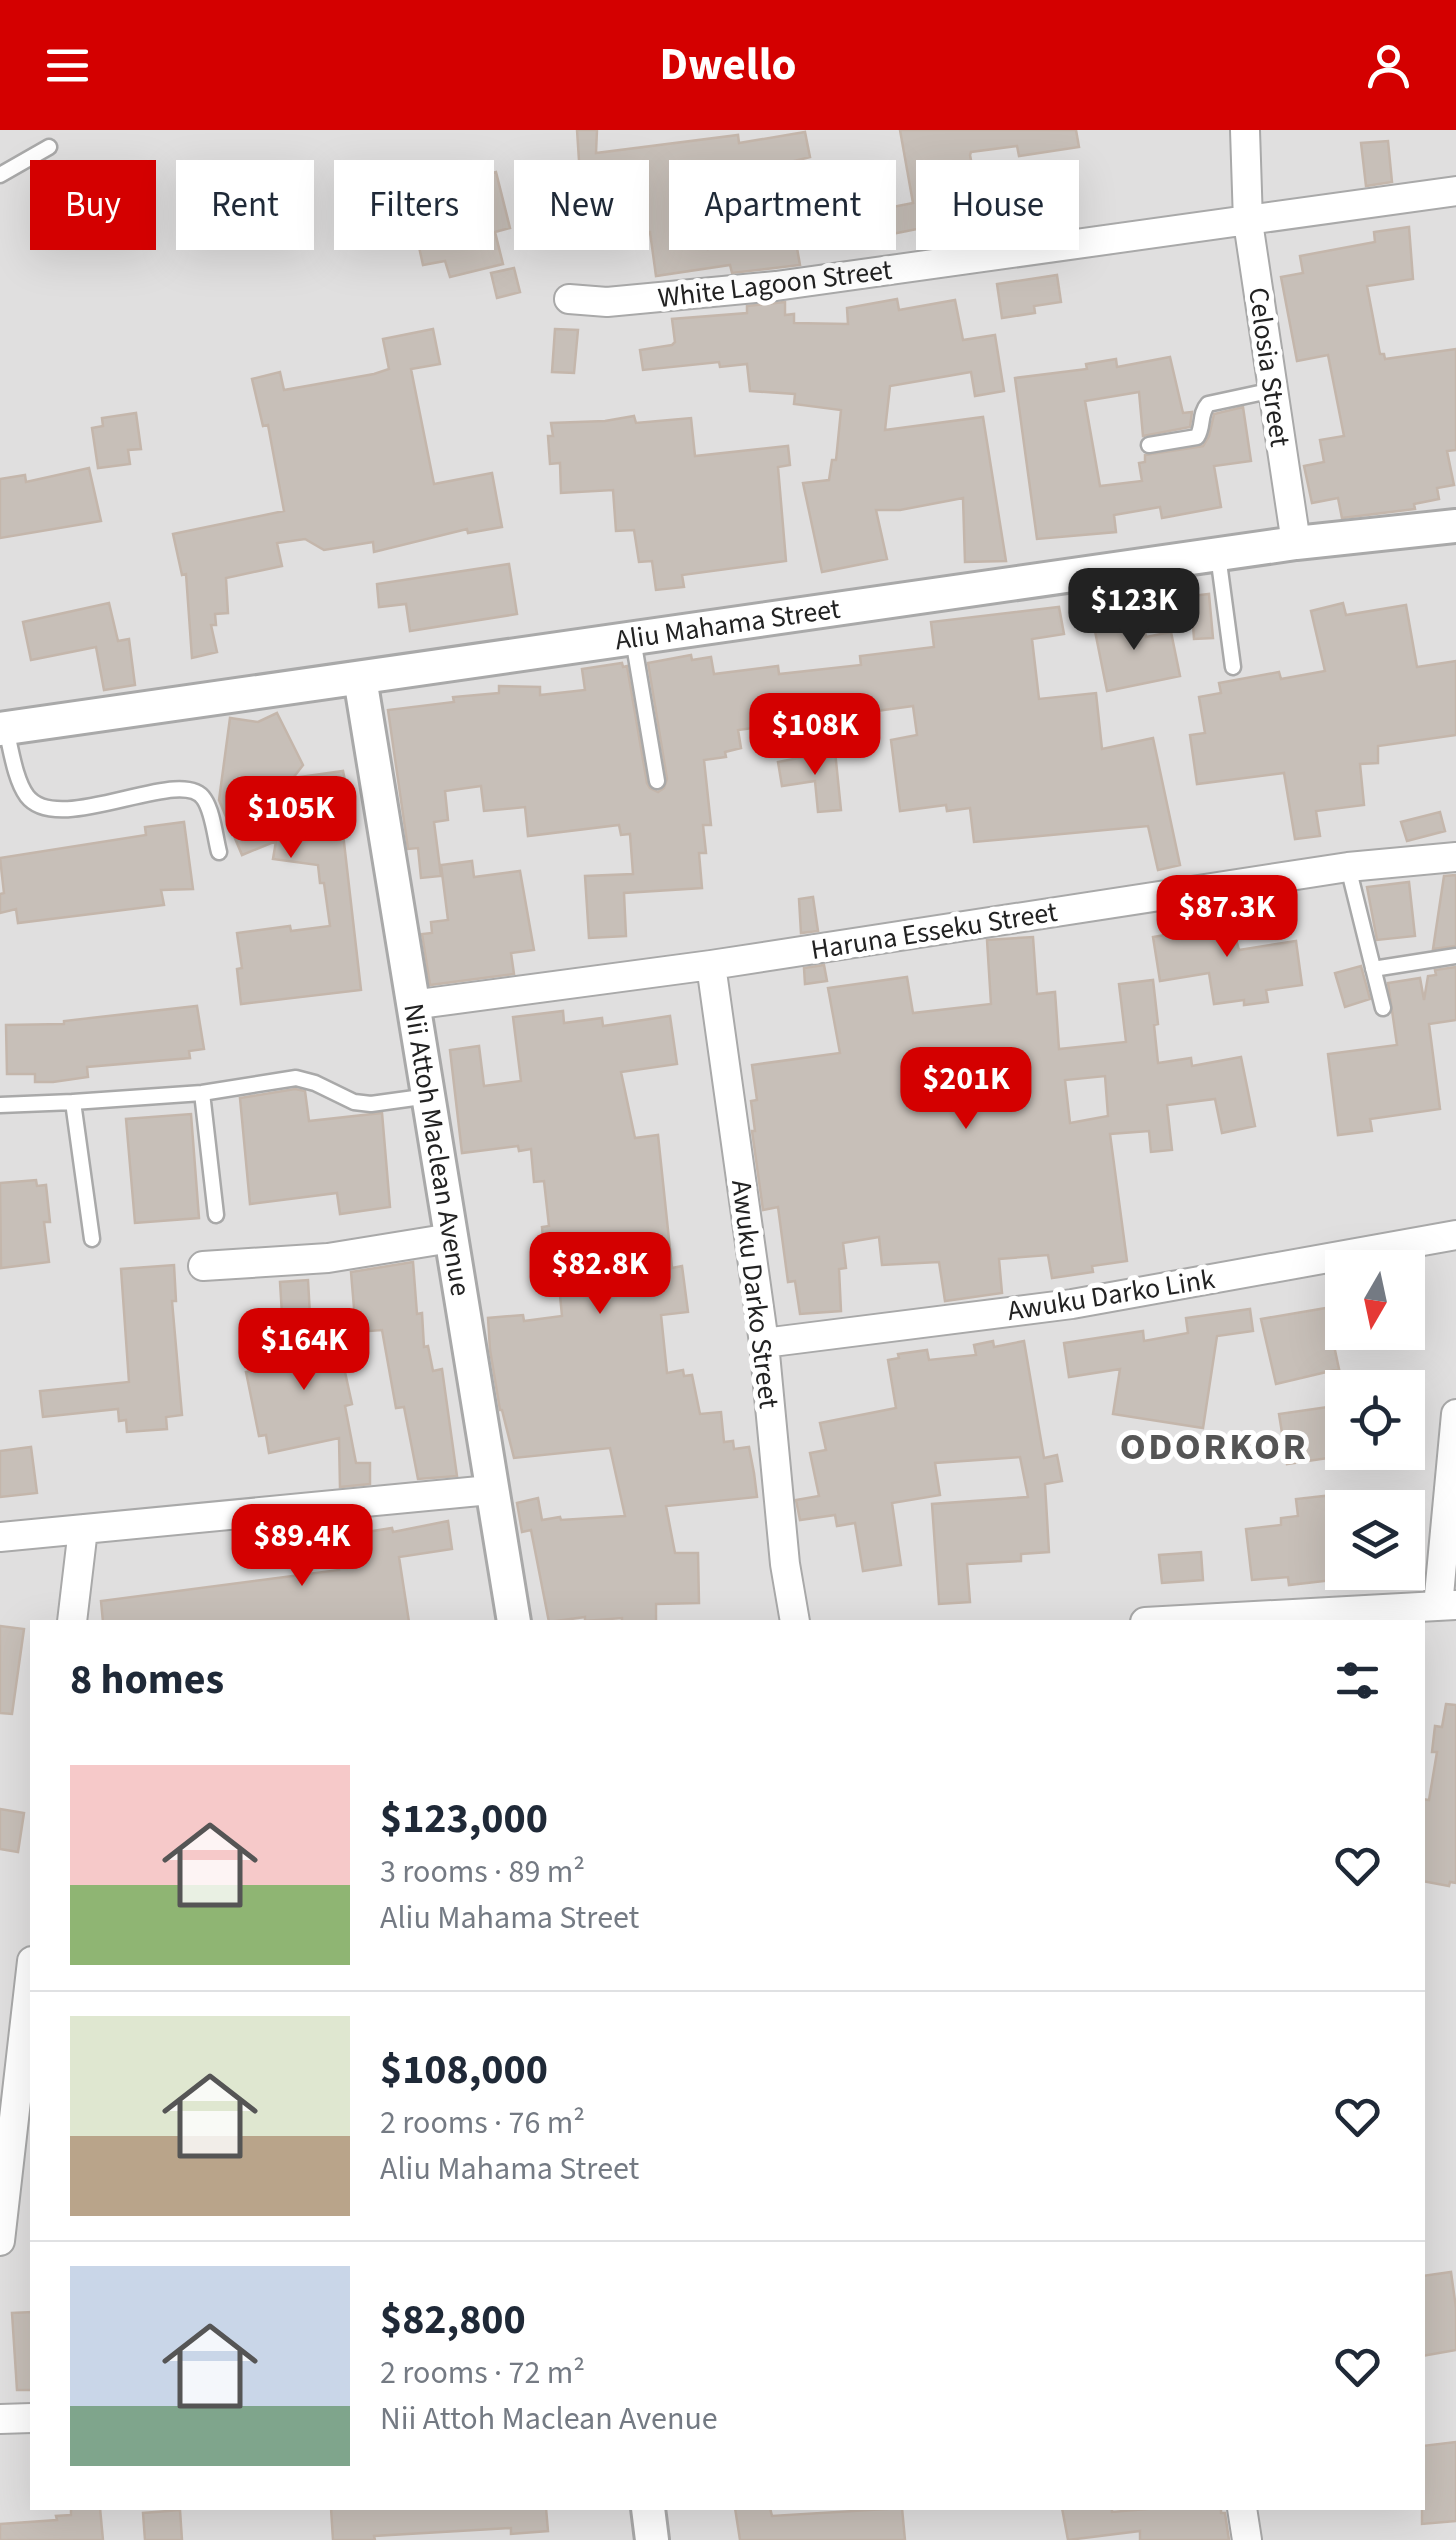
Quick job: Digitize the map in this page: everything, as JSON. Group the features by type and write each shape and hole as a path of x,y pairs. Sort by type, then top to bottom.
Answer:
{"street":[{"name":"Celosia Street","path":"1246,130 1248,222 1296,543"},
{"name":"White Lagoon Street","path":"569,299 606,302 776,286 1456,191"},
{"name":"Aliu Mahama Street","path":"3,729 1296,543 1456,526"},
{"name":"Nii Attoh Maclean Avenue","path":"360,678 514,1620"},
{"name":"Haruna Esseku Street","path":"412,1005 710,965 1348,867 1456,858"},
{"name":"Awuku Darko Street","path":"710,965 764,1343 785,1564 795,1620"},
{"name":"Awuku Darko Link","path":"764,1343 1072,1304 1456,1235"},
{"path":"203,1266 328,1258 450,1238"},
{"path":"1181,1620 1447,1605 1456,1414"},
{"path":"0,1537 490,1490"},
{"path":"72,1620 82,1530"},
{"path":"0,2241 30,1978"},
{"path":"0,2419 30,2418"},
{"path":"648,2510 652,2540"},
{"path":"1242,2510 1247,2540"}],"lane":[{"path":"0,175 49,147"},
{"path":"1149,445 1197,437 1202,410 1208,404 1273,390"},
{"path":"1218,555 1233,667"},
{"path":"633,640 657,781"},
{"path":"3,729 25,794 35,803 63,810 193,790 204,799 218,852"},
{"path":"1348,867 1382,1008"},
{"path":"1373,969 1456,956"},
{"path":"0,1105 202,1093 296,1078 354,1102 371,1104 429,1096"},
{"path":"202,1093 216,1215"},
{"path":"73,1102 92,1239"}],"shaded area":[{"path":"0,130 1456,130 1456,2540 0,2540"}],"building":[{"path":"577,130 597,130 596,153 738,135 739,143 805,132 810,157 798,160 669,160 669,250 797,250 800,265 732,273 730,265 656,276 649,232 649,160 579,160"},
{"path":"900,130 1076,130 1079,147 1019,156 1017,146 971,152 971,160 916,160 916,229 896,233 896,206 913,203"},
{"path":"1388,141 1392,182 1366,186 1361,143"},
{"path":"494,172 510,228 495,232 503,264 450,277 445,261 423,265 420,250 494,250"},
{"path":"1409,227 1413,279 1367,286 1380,354 1385,359 1456,349 1456,450 1447,451 1454,485 1437,488 1439,499 1414,504 1415,509 1342,518 1338,498 1312,503 1304,466 1324,462 1320,440 1344,436 1328,355 1297,361 1281,277 1303,273 1300,256 1375,242 1374,232"},
{"path":"514,268 520,292 497,298 491,273"},
{"path":"1057,275 1061,302 1034,306 1035,313 1002,318 997,284"},
{"path":"897,299 899,310 955,300 963,340 995,335 1004,391 975,396 971,372 890,386 885,430 983,417 1006,561 965,562 963,498 900,510 876,510 887,559 822,572 803,483 829,480 832,460 836,460 841,410 794,404 795,394 750,391 747,364 720,367 719,362 643,370 640,350 675,342 672,319 747,313 747,306 785,302 785,315 794,314 794,323 848,324 847,308"},
{"path":"433,329 440,364 411,369 434,484 492,473 502,527 468,533 467,529 374,552 373,542 324,550 305,539 277,543 282,566 226,578 228,613 215,614 216,625 211,625 217,652 192,658 186,574 182,575 173,534 284,511 268,425 263,426 252,379 280,372 284,390 374,374 389,369 383,339"},
{"path":"555,329 578,330 574,373 552,372"},
{"path":"1170,357 1183,413 1192,412 1190,427 1143,436 1139,392 1085,401 1100,486 1142,481 1139,463 1145,462 1145,455 1203,446 1214,414 1243,407 1251,461 1214,466 1221,507 1162,518 1160,507 1114,515 1116,532 1037,539 1015,378 1087,369 1086,364 1116,359 1117,367"},
{"path":"136,413 141,449 128,450 130,464 98,468 92,428 103,426 102,418"},
{"path":"634,416 636,423 691,418 695,456 788,446 790,465 778,467 786,561 682,575 684,587 656,590 652,561 639,562 634,530 616,531 613,490 561,493 560,463 550,464 551,423"},
{"path":"89,468 101,521 0,538 0,479 25,475 26,482"},
{"path":"509,564 517,614 410,631 406,604 379,607 377,584"},
{"path":"1209,594 1213,638 1194,639 1191,596"},
{"path":"109,603 118,641 129,639 135,685 104,690 96,647 31,660 23,622"},
{"path":"1343,603 1346,615 1406,605 1417,667 1456,661 1456,735 1378,746 1378,763 1360,764 1364,805 1316,811 1320,836 1295,839 1284,773 1197,784 1190,735 1205,733 1199,697 1221,693 1219,683 1279,672 1281,679 1325,671 1311,611"},
{"path":"1059,607 1064,634 1032,639 1039,699 1096,693 1102,749 1153,738 1180,865 1158,870 1148,826 974,842 970,808 947,811 946,805 900,811 891,740 917,735 913,706 738,730 741,748 725,752 726,757 704,760 711,825 703,825 706,853 699,853 702,888 624,893 626,936 589,938 585,876 633,874 630,834 621,835 619,825 528,836 525,807 484,811 481,786 445,791 448,820 434,822 441,876 421,878 418,848 408,849 388,710 454,702 453,697 499,693 499,686 540,687 540,695 585,690 582,669 622,663 627,666 647,783 658,792 667,779 648,663 691,655 692,660 711,657 714,674 778,666 779,674 861,665 860,656 934,647 931,622"},
{"path":"1142,614 1146,637 1171,632 1180,676 1107,691 1093,621"},
{"path":"277,713 303,765 293,778 343,771 354,823 342,825 361,990 241,1004 237,969 242,968 237,933 290,926 291,931 330,926 318,865 273,859 276,841 242,855 219,800 230,718 258,722"},
{"path":"835,751 841,810 818,812 815,781 782,786 778,762"},
{"path":"1440,812 1445,831 1407,841 1401,822"},
{"path":"184,822 193,889 161,890 164,905 18,923 16,909 0,913 0,894 4,893 0,858 146,835 145,827"},
{"path":"472,861 474,877 520,871 534,950 511,953 514,974 430,985 422,934 432,933 431,922 448,920 441,865"},
{"path":"1456,875 1456,946 1433,949 1444,876"},
{"path":"1409,882 1415,936 1377,940 1367,887"},
{"path":"813,897 818,931 801,933 799,899"},
{"path":"1226,903 1239,950 1296,941 1302,985 1266,990 1268,1002 1244,1005 1244,1000 1214,1004 1209,973 1160,981 1153,937 1207,923 1203,908"},
{"path":"1033,937 1037,994 1055,992 1059,1049 1126,1042 1119,984 1153,980 1158,1063 1191,1058 1192,1066 1241,1057 1255,1126 1222,1133 1215,1099 1167,1105 1172,1150 1151,1152 1149,1131 1110,1134 1127,1261 1092,1266 1093,1272 1052,1278 1048,1255 999,1259 1002,1293 945,1301 939,1262 882,1265 879,1237 843,1243 846,1268 839,1269 841,1311 800,1314 795,1281 788,1282 778,1207 763,1210 752,1131 751,1101 757,1100 752,1065 840,1053 828,988 907,977 913,1013 991,1004 987,940","holes":["1105,1076 1108,1116 1070,1123 1065,1080"]},
{"path":"824,965 827,981 805,984 804,968"},
{"path":"1361,966 1370,999 1345,1007 1335,973"},
{"path":"1456,967 1456,1020 1429,1024 1440,1109 1370,1119 1372,1131 1338,1135 1328,1054 1397,1045 1388,983 1420,978 1424,1000 1428,976 1436,975 1435,970"},
{"path":"197,1006 204,1049 189,1051 190,1058 87,1067 88,1077 53,1082 35,1082 35,1074 7,1074 6,1025 64,1024"},
{"path":"563,1011 564,1023 602,1018 603,1026 670,1016 677,1064 621,1072 635,1138 658,1135 672,1268 682,1266 688,1312 661,1315 667,1373 683,1370 684,1376 692,1375 700,1414 721,1412 724,1442 733,1441 734,1449 749,1447 757,1497 666,1506 675,1553 698,1553 699,1603 656,1604 656,1620 549,1620 531,1530 522,1532 517,1503 538,1498 542,1520 625,1516 610,1448 514,1458 500,1410 488,1318 523,1315 524,1321 562,1316 557,1264 545,1263 542,1227 549,1226 544,1181 534,1182 531,1149 519,1151 518,1146 462,1153 450,1050 479,1046 484,1086 521,1081 513,1017"},
{"path":"295,1089 305,1091 309,1121 382,1113 390,1207 340,1214 337,1193 250,1204 240,1098"},
{"path":"191,1114 199,1218 135,1223 126,1119"},
{"path":"36,1180 37,1186 46,1185 50,1222 44,1222 49,1262 1,1268 0,1183"},
{"path":"413,1262 424,1347 428,1346 433,1371 442,1369 457,1476 418,1479 404,1407 396,1408 382,1330 356,1332 351,1272"},
{"path":"174,1265 176,1301 172,1301 182,1415 166,1417 167,1429 127,1432 126,1420 119,1421 118,1409 43,1417 40,1391 129,1382 121,1269"},
{"path":"308,1280 313,1369 343,1363 352,1404 345,1406 356,1463 370,1463 370,1484 340,1487 339,1438 269,1453 266,1435 259,1436 246,1372 285,1364 280,1282"},
{"path":"1325,1308 1325,1350 1335,1350 1339,1369 1276,1384 1261,1319"},
{"path":"1250,1309 1253,1331 1217,1336 1203,1428 1113,1414 1120,1369 1069,1377 1064,1343 1143,1331 1144,1341 1188,1333 1186,1318"},
{"path":"993,1341 994,1347 1024,1341 1044,1458 1057,1455 1062,1481 1045,1484 1049,1552 1021,1554 1021,1561 967,1564 970,1602 939,1604 932,1504 1028,1497 1020,1457 935,1463 940,1495 892,1503 901,1565 863,1571 855,1523 837,1526 835,1515 800,1520 796,1500 819,1496 810,1453 826,1450 820,1423 896,1408 888,1360 899,1358 898,1354 927,1350 929,1360 976,1355 974,1345"},
{"path":"1325,1407 1325,1458 1287,1464 1279,1414"},
{"path":"31,1447 37,1493 0,1497 0,1451"},
{"path":"1325,1496 1325,1581 1289,1585 1288,1577 1252,1580 1246,1529 1281,1525 1281,1518 1298,1516 1296,1499"},
{"path":"448,1521 452,1549 399,1557 409,1620 103,1620 101,1601 339,1570 336,1554 358,1551 354,1534 392,1528 393,1532"},
{"path":"1201,1552 1203,1580 1162,1583 1159,1555"},
{"path":"0,1626 24,1629 12,1714 0,1713"},
{"path":"1446,1704 1456,1705 1456,1883 1450,1882 1449,1886 1425,1882 1425,1799 1429,1800 1437,1752 1432,1752 1435,1726 1442,1727"},
{"path":"0,1809 24,1813 18,1852 0,1849"},
{"path":"1451,2272 1456,2350 1425,2355 1425,2276"},
{"path":"30,2312 30,2390 17,2390 12,2313"},
{"path":"1456,2442 1456,2521 1422,2524 1425,2446"},
{"path":"71,2510 100,2510 103,2540 0,2540 0,2524 57,2520 56,2516 71,2515"},
{"path":"180,2510 182,2540 145,2540 143,2513"},
{"path":"331,2510 546,2510 548,2531 511,2534 511,2528 333,2540"},
{"path":"735,2510 770,2510 772,2516 902,2510 905,2540 740,2540"},
{"path":"1062,2510 1221,2510 1225,2513 1229,2540 1140,2540 1140,2531 1068,2540"}],"district":[{"name":"ODORKOR","path":"1214,1447"}]}
